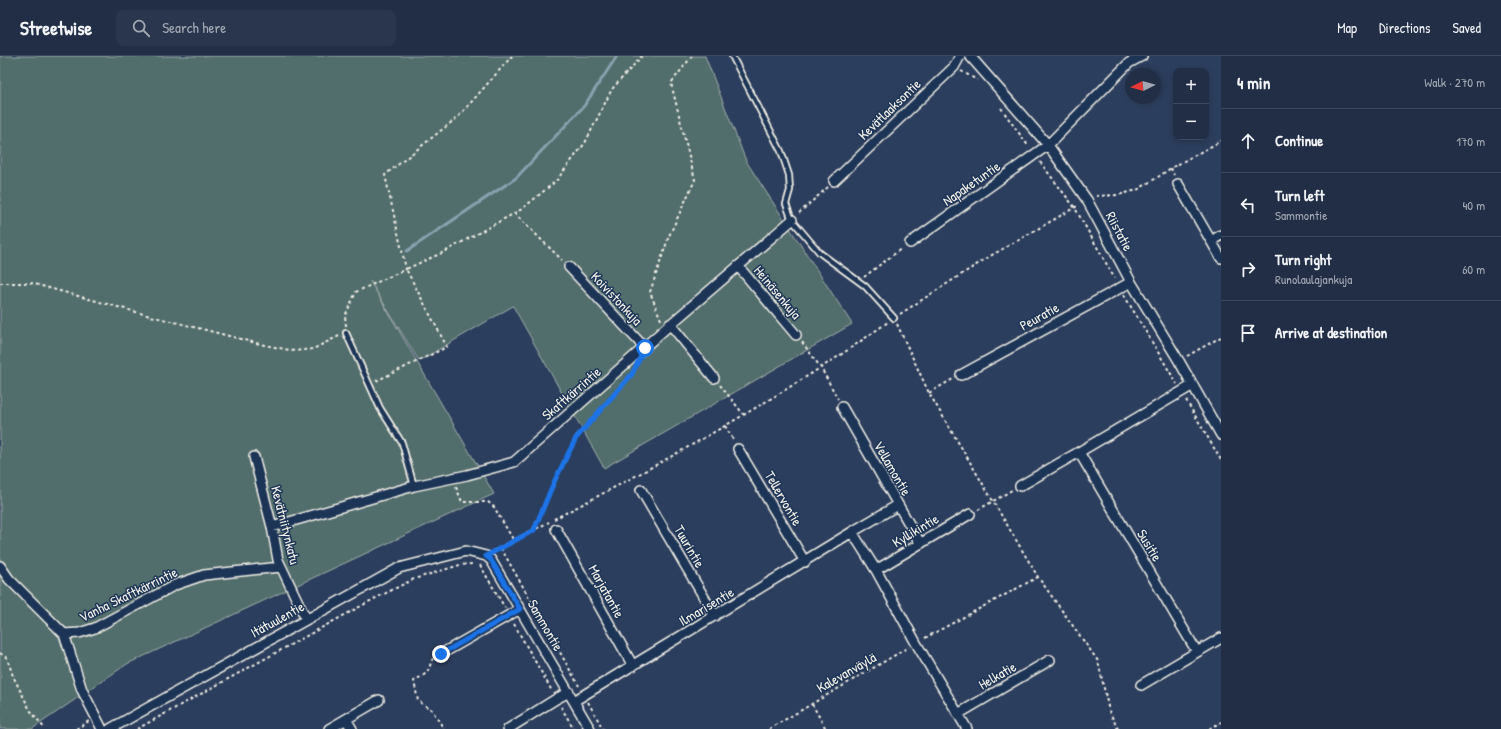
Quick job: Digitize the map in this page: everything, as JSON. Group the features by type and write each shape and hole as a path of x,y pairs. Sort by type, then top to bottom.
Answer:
{"street":[{"name":"Kevätlaaksontie","path":"834,181 954,67 960,56"},
{"name":"Riistatie","path":"970,56 1048,145 1087,200 1131,282 1179,361 1221,435"},
{"name":"Napaketuntie","path":"910,243 1048,145 1130,63 1142,56"},
{"path":"1178,184 1221,258"},
{"name":"Skaftkärrintie","path":"272,527 414,486 514,462 645,348 668,326 792,220"},
{"path":"1211,241 1221,235"},
{"name":"Heinäsenkuja","path":"738,266 796,335"},
{"name":"Koivistonkuja","path":"569,267 645,348"},
{"name":"Peuratie","path":"961,375 1131,282"},
{"path":"668,326 714,378"},
{"path":"1020,486 1193,385"},
{"name":"Vellamontie","path":"842,407 920,543"},
{"name":"Tellervontie","path":"738,449 805,562"},
{"name":"Susitie","path":"1079,452 1197,652"},
{"name":"Kevätniitynkatu","path":"254,457 272,527 278,560 306,619"},
{"name":"Tuurintie","path":"641,490 715,616"},
{"name":"Ilmarisentie","path":"574,701 805,562 852,532 898,506"},
{"name":"Kyllikintie","path":"876,570 970,514"},
{"name":"Marjatantie","path":"556,529 633,666"},
{"path":"852,532 876,570 966,729"},
{"name":"Itätuulentie","path":"110,729 399,568 466,551 486,556"},
{"name":"Sammontie","path":"486,556 491,560 590,729"},
{"path":"0,566 9,580 64,634 82,690 102,729"},
{"name":"Vanha Skaftkärrintie","path":"64,634 79,633 95,628 175,585 204,575 281,567"},
{"path":"441,654 520,609"},
{"path":"1141,685 1221,638"},
{"name":"Helkatie","path":"958,714 1050,660"},
{"path":"508,729 569,692"},
{"path":"329,729 379,700"},
{"path":"346,719 352,729"}],"lane":[{"path":"732,56 781,151 789,175 790,190 786,204 792,220 820,253 865,286 894,318"},
{"path":"346,332 380,408 402,443 414,486"}],"path":[{"path":"370,384 447,347 406,269 385,175 458,117 512,56"},
{"path":"0,283 31,282 162,319 260,344 294,351 313,349 346,332 344,316 356,292 444,252 514,214 556,181 585,143 612,90 642,56"},
{"path":"668,326 650,292 669,236 695,180 671,83 692,56"},
{"path":"954,67 982,82"},
{"path":"1001,107 1075,208 1221,460"},
{"path":"137,729 372,600 414,579 471,563 634,478 726,426 821,368 894,318 987,258 1075,208 1092,196 1118,195 1136,190 1171,168 1221,141"},
{"path":"792,220 834,181"},
{"path":"514,214 569,267"},
{"path":"858,282 910,243"},
{"path":"894,318 929,393 993,502 1038,577 1098,661 1109,710 1118,729"},
{"path":"796,335 821,368 842,407"},
{"path":"1179,361 1221,337"},
{"path":"534,530 554,482 576,438 632,374 635,367"},
{"path":"929,393 961,375"},
{"path":"714,378 744,415"},
{"path":"726,426 738,449"},
{"path":"452,478 462,502 488,502 494,507 514,541"},
{"path":"970,514 1020,486"},
{"path":"501,548 603,729"},
{"path":"471,563 480,565 574,729"},
{"name":"Kalevanväylä","path":"826,729 812,704 916,643 1038,577"},
{"path":"0,653 7,658 13,676 30,710 45,729"},
{"path":"441,654 433,657 427,673 414,681 418,701 432,710 444,729"},
{"path":"769,729 812,704"},
{"path":"1209,729 1221,722"}],"green space":[{"path":"0,56 705,56 746,161 852,324 604,468 513,306 419,361 370,281 494,494 127,664 32,729 0,729"}],"waterway":[{"path":"407,251 516,178 584,106 617,56"}],"route":[{"path":"441,654 520,609 491,560 486,556 534,530 554,482 576,438 632,374 645,348"}]}
